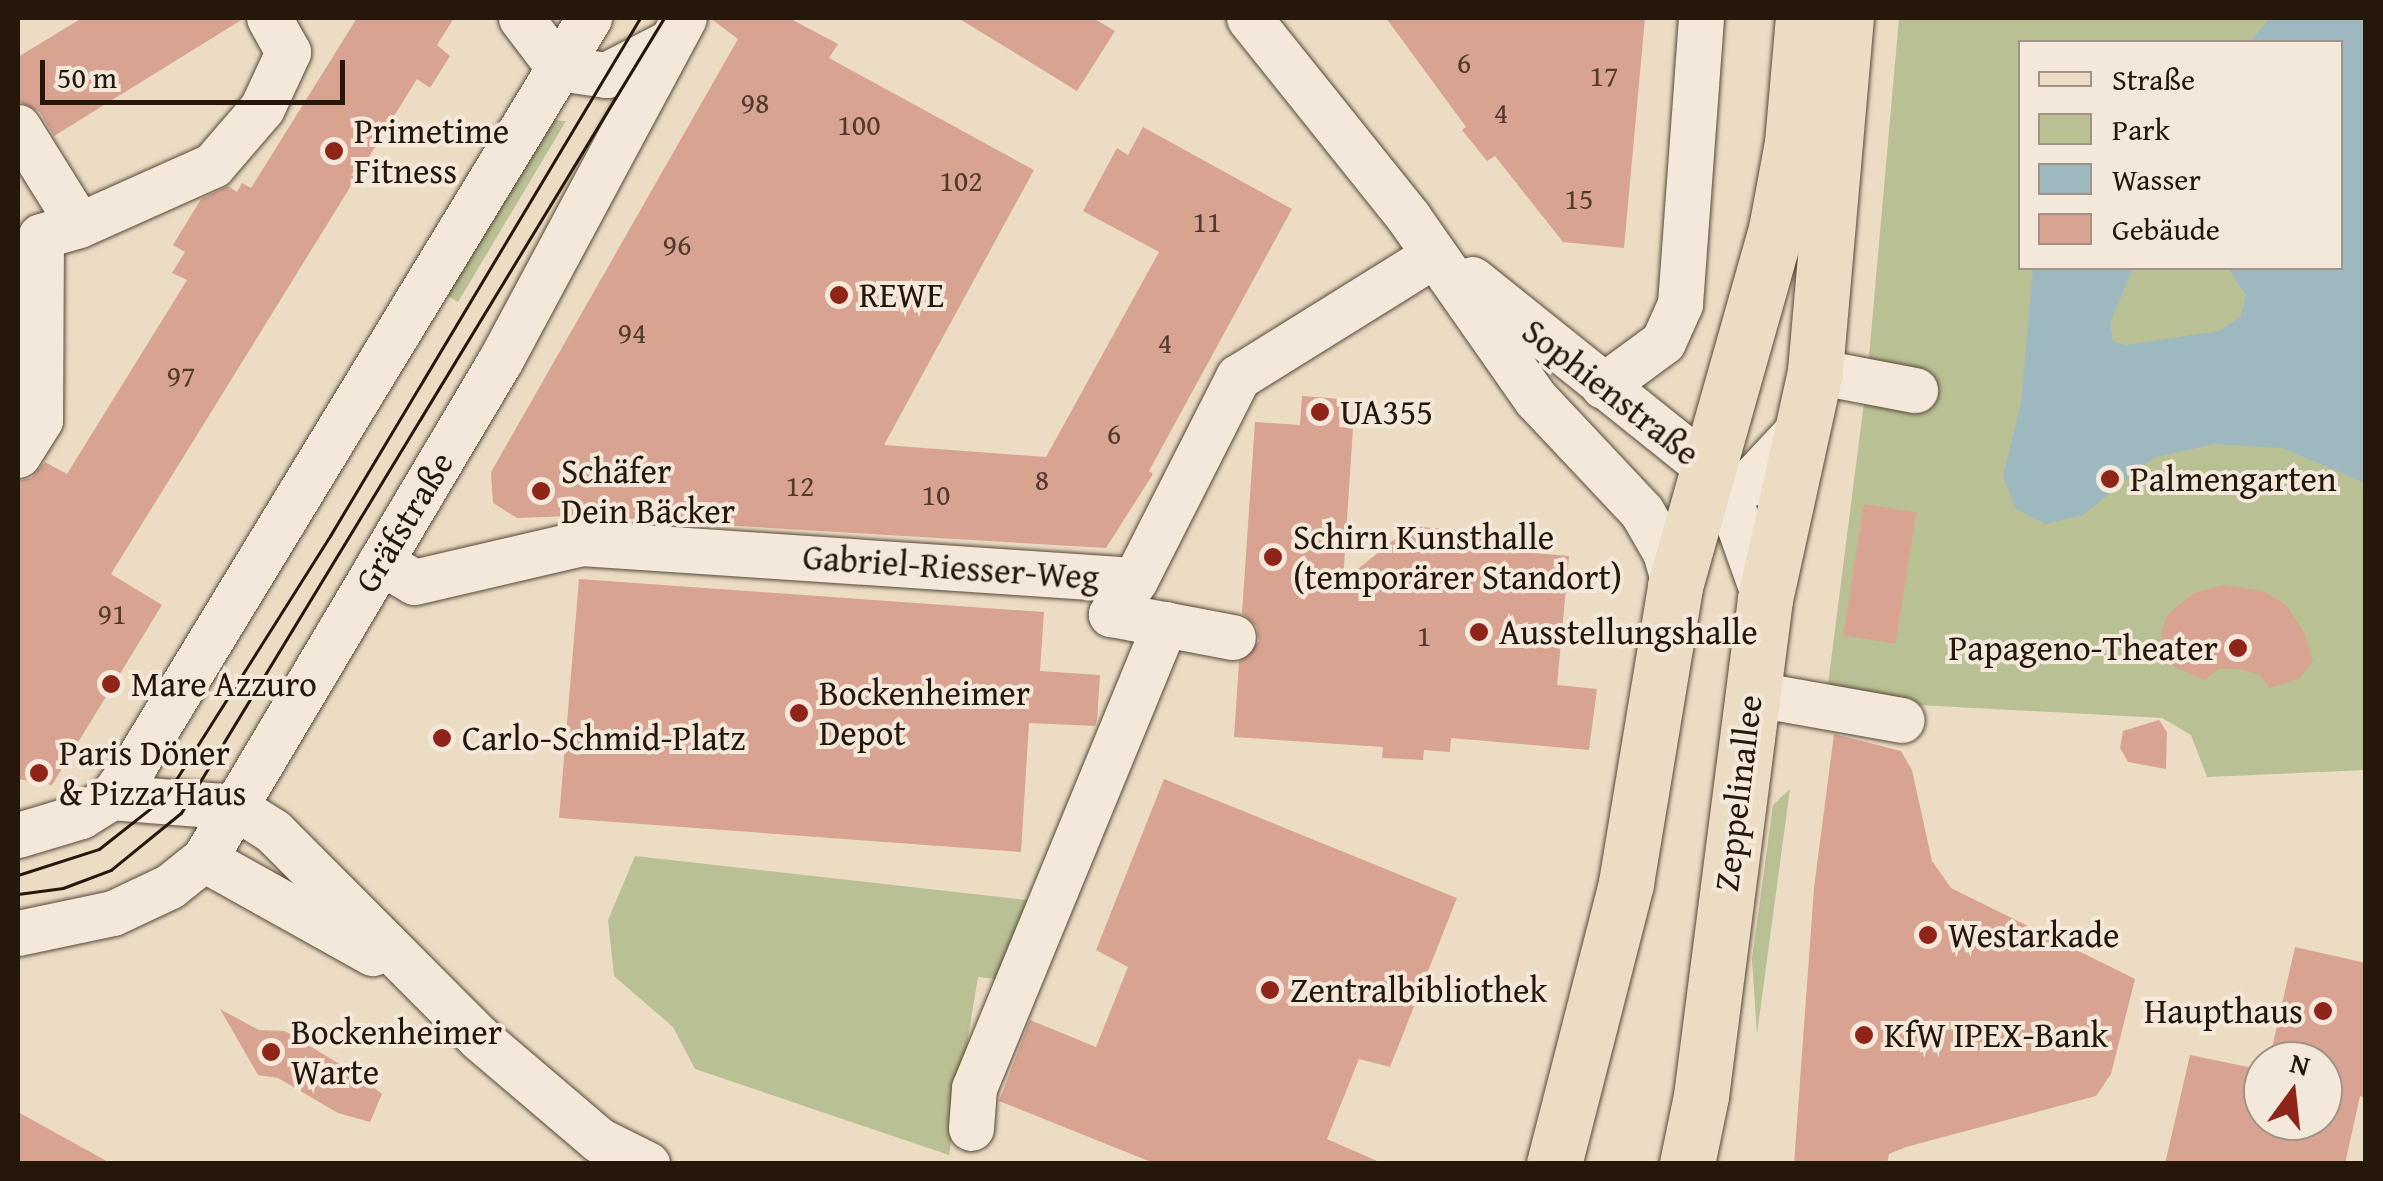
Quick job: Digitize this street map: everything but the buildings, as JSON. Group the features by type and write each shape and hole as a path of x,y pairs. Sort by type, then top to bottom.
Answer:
{"main road":[{"path":"1554,1164 1626,884 1675,586 1710,488 1776,229 1792,143 1803,18"},
{"name":"Zeppelinallee","path":"1687,1164 1701,1096 1764,599 1815,371 1846,18"},
{"path":"1579,1164 1588,1038"}],"street":[{"path":"18,454 40,420 41,236 79,225 212,164 262,108 288,52 269,18"},
{"path":"520,18 558,68 606,75 677,30"},
{"path":"18,835 55,828 111,797 188,682 589,18"},
{"name":"Sophienstraße","path":"1249,18 1410,218 1535,398 1655,531 1675,586"},
{"path":"1602,386 1663,342 1680,304 1701,18"},
{"name":"Gräfstraße","path":"204,859 511,342 677,30"},
{"path":"18,127 79,225"},
{"name":"Sophienstraße","path":"1410,218 1496,301 1602,386 1710,488 1764,599"},
{"name":"Gabriel-Riesser-Weg","path":"380,562 414,582 581,542 1135,580 1238,377 1434,255"},
{"path":"1815,371 1915,390"},
{"name":"Zeppelinallee","path":"1710,488 1770,464 1804,424"},
{"name":"Sophienstraße","path":"1628,497 1710,488"},
{"path":"1135,580 1111,614 1233,638"},
{"path":"972,1128 974,1088 1166,624"},
{"path":"188,682 171,750 176,798 204,859 408,974"},
{"path":"1750,694 1902,720"},
{"path":"111,797 176,798 235,807 292,847 408,974 599,1140 647,1164"},
{"path":"18,933 113,913 170,886 204,859"}],"green space":[{"name":"Palmengarten","path":"1899,18 2365,18 2365,770 2207,777 2191,735 2162,718 1826,700 1867,379"},
{"path":"552,120 566,121 458,302 445,294"},
{"path":"1790,789 1757,1034 1752,959 1773,805"},
{"path":"635,856 1027,900 996,979 978,977 949,1155 695,1069 673,1027 614,976 608,920"}],"water":[{"path":"2270,18 2365,18 2365,483 2283,448 2214,444 2153,458 2083,515 2045,524 2015,508 2003,476 2021,403 2033,270 2132,270 2110,323 2113,341 2126,345 2219,331 2241,316 2246,295 2229,270 2343,270 2343,40 2252,40"}],"tram line":[{"path":"18,875 99,849 165,797 330,536 640,18"},
{"path":"18,894 63,888 111,870 181,813 664,18"}],"place":[{"name":"Primetime Fitness","path":"334,151"},
{"name":"REWE","path":"839,295"},
{"name":"UA355","path":"1320,412"},
{"name":"Palmengarten","path":"2110,479"},
{"name":"Schäfer Dein Bäcker","path":"541,491"},
{"name":"Schirn Kunsthalle (temporärer Standort)","path":"1273,557"},
{"name":"Ausstellungshalle","path":"1479,632"},
{"name":"Papageno-Theater","path":"2238,648"},
{"name":"Mare Azzuro","path":"111,684"},
{"name":"Bockenheimer Depot","path":"799,713"},
{"name":"Carlo-Schmid-Platz","path":"442,738"},
{"name":"Paris Döner & Pizza Haus","path":"39,773"},
{"name":"Westarkade","path":"1928,935"},
{"name":"Zentralbibliothek","path":"1270,990"},
{"name":"Haupthaus","path":"2323,1011"},
{"name":"KfW IPEX-Bank","path":"1864,1035"},
{"name":"Bockenheimer Warte","path":"271,1052"}]}
